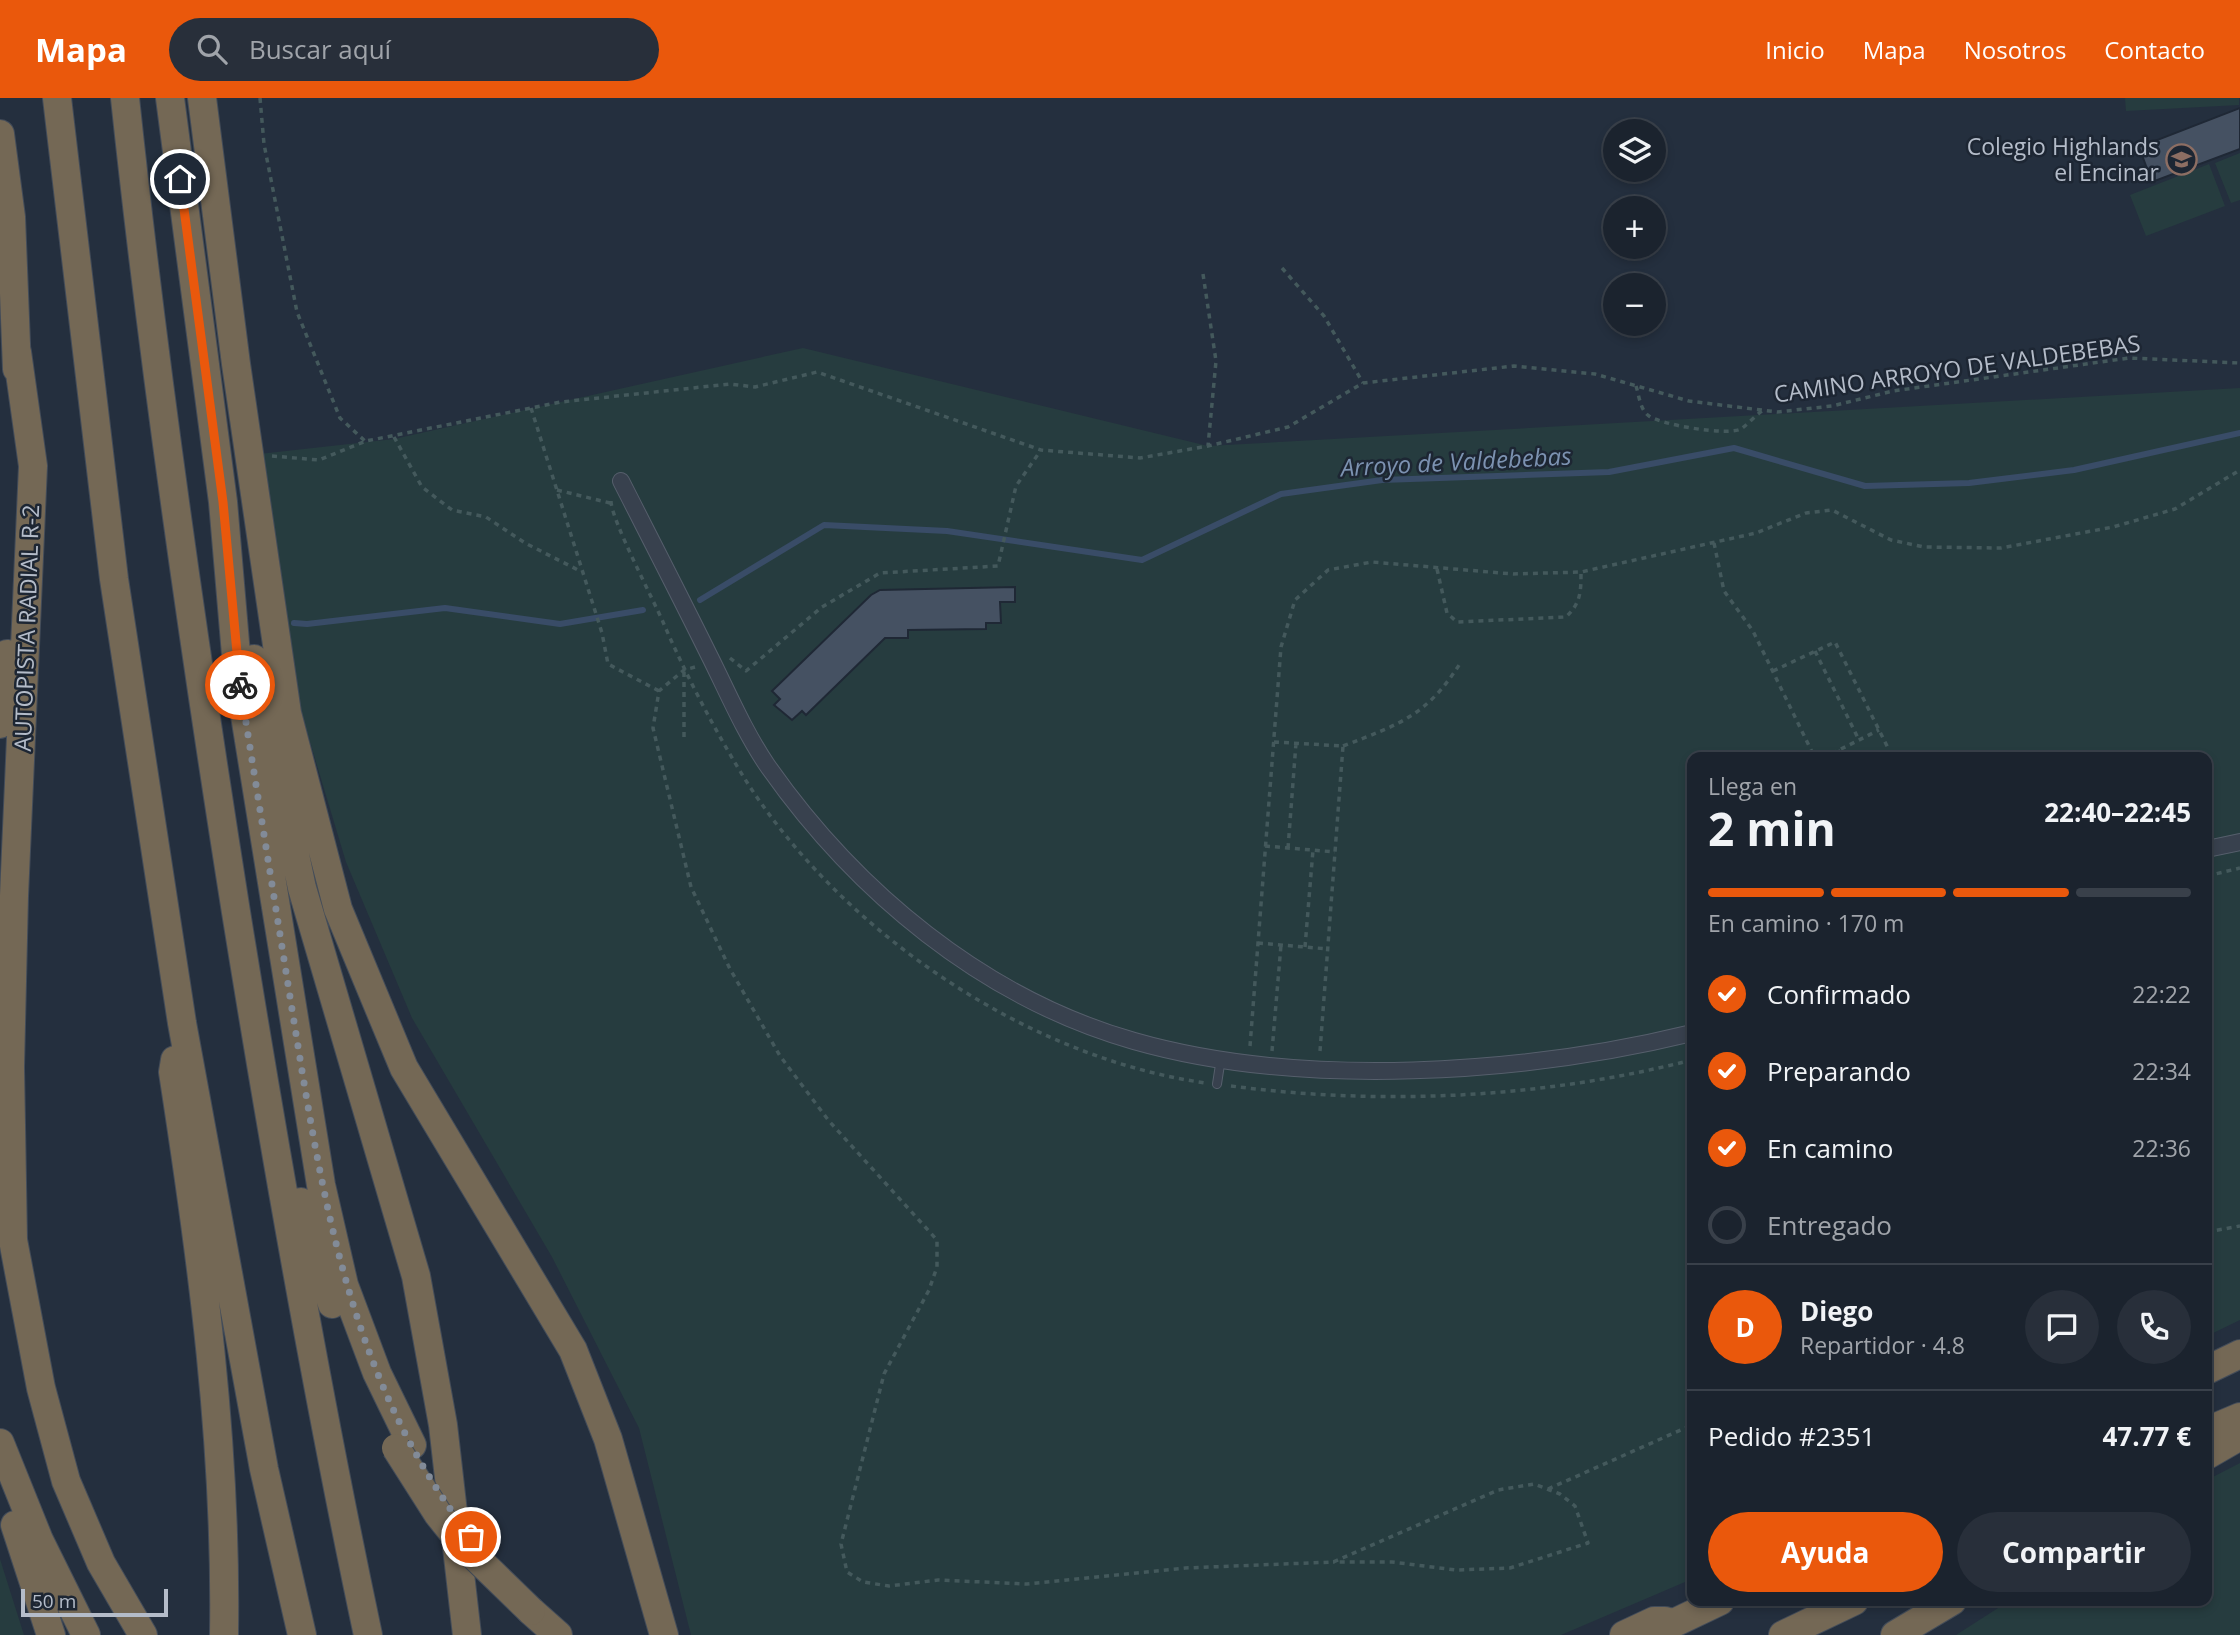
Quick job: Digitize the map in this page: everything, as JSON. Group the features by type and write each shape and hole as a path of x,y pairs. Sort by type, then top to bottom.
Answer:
{"highway":[{"path":"57,98 114,579 182,1023 264,1469 302,1635"},
{"path":"125,98 166,446 196,660 258,1048 328,1448 368,1635"},
{"path":"170,98 223,502 237,666 321,1185 344,1284 404,1447 438,1514 462,1544 558,1635"},
{"path":"202,98 236,364 287,713 338,909 404,1068 573,1350 608,1439 664,1635"},
{"path":"0,134 11,217 18,352 11,614 0,724"},
{"name":"AUTOPISTA RADIAL R-2","path":"18,352 33,466 14,896 10,1067 13,1240 41,1388 66,1481 101,1563 143,1635"},
{"path":"223,502 302,888 416,1276 443,1425 467,1635"},
{"path":"182,1023 173,1072 214,1367 222,1466 224,1635"},
{"path":"258,1048 338,1324 378,1415 404,1447"},
{"path":"2212,1368 2240,1354"},
{"path":"2212,1429 2240,1417"},
{"path":"2212,1452 2240,1436"},
{"path":"0,1443 38,1540 86,1635"},
{"path":"0,1461 13,1518 51,1635"},
{"path":"1649,1635 1710,1606"},
{"path":"1783,1635 1844,1606"},
{"path":"1895,1635 1944,1606"},
{"path":"1624,1635 1654,1621 1679,1621"}],"street":[{"path":"621,481 734,709 766,763 814,826 865,884 923,932 1007,987 1132,1041 1221,1058 1318,1069 1460,1069 1576,1056 1687,1034"},
{"path":"2212,848 2240,842"}],"lane":[{"path":"1217,1084 1221,1058"}],"path":[{"path":"260,98 264,144 297,312 340,418 366,441"},
{"path":"1282,268 1324,316 1363,383"},
{"path":"1203,274 1216,361 1208,446"},
{"name":"CAMINO ARROYO DE VALDEBEBAS","path":"259,454 319,460 366,441 531,408 730,384 755,387 817,372 1041,450 1139,458 1208,446 1288,427 1363,383 1514,366 1595,374 1689,401 1777,412 1832,405 1892,391 2129,358 2240,363"},
{"name":"CAMINO ARROYO DE VALDEBEBAS","path":"1636,386 1642,408 1649,416 1681,426 1718,431 1739,430 1762,410"},
{"path":"531,408 602,633 608,664 659,691"},
{"path":"394,437 422,487 452,510 486,517 525,543 582,572"},
{"path":"1041,450 1016,486 998,566 880,573 822,607 746,671 726,654 684,670 659,691 653,728 691,887 730,969 780,1056 829,1121 937,1240 937,1267 929,1290 884,1374 841,1545 846,1572 863,1582 889,1586 938,1580 1027,1584 1185,1568 1334,1562 1392,1562 1456,1570 1510,1568 1588,1542 1575,1506 1548,1489 1534,1484 1498,1490 1334,1562"},
{"path":"1248,1062 1281,647 1295,600 1328,570 1372,562 1513,574 1581,572 1756,533 1806,513 1832,510 1891,540 1924,547 2001,548 2113,527 2175,509 2240,470"},
{"path":"556,490 610,503"},
{"path":"1713,543 1724,591 1753,631 1812,752"},
{"path":"1437,568 1447,613 1457,622 1566,617 1575,608 1581,594 1581,572"},
{"path":"1773,671 1835,642 1890,752"},
{"path":"1815,651 1859,740"},
{"path":"1273,742 1343,746 1395,726 1426,708 1445,687 1461,662"},
{"path":"684,670 684,737"},
{"path":"1834,752 1879,730"},
{"path":"1288,848 1296,743"},
{"path":"1318,1069 1343,746"},
{"path":"1265,846 1335,852"},
{"path":"1305,947 1313,850"},
{"path":"2212,875 2240,868"},
{"path":"1258,943 1328,949"},
{"path":"1271,1064 1281,945"},
{"path":"2212,1231 2240,1226"},
{"path":"1548,1489 1687,1427"}],"green space":[{"path":"2125,98 2239,98 2239,105 2126,111"},
{"path":"2240,153 2240,200 2231,203 2215,163"},
{"path":"2209,164 2225,206 2146,236 2130,195"},
{"path":"803,348 1208,446 2240,388 2240,1320 2212,1334 2212,752 1687,752 1687,1581 1561,1635 691,1635 639,1428 552,1257 412,1018 346,862 289,672 259,454 394,439"},
{"path":"2240,1463 2240,1635 1956,1635 2001,1606 2212,1606 2212,1477"},
{"path":"0,1559 24,1635 0,1635"}],"building":[{"path":"2240,108 2240,149 2152,182 2139,147"},
{"path":"1015,587 1015,602 1000,602 1001,623 986,623 986,629 908,630 908,638 885,638 806,715 802,711 792,720 774,705 780,699 772,691 871,595 880,590"}],"waterway":[{"name":"Arroyo de Valdebebas","path":"700,600 824,525 947,531 1142,560 1281,494 1382,480 1609,472 1734,448 1865,486 1969,483 2074,470 2240,433"},
{"name":"Arroyo de Valdebebas","path":"294,623 307,624 445,608 560,624 643,610"}],"way so far":[{"path":"240,685 321,1185 344,1284 377,1373 412,1446 429,1478 471,1537"}],"place":[{"name":"Colegio Highlands el Encinar","path":"2182,159"}],"route":[{"path":"180,179 223,502 240,685"}]}
